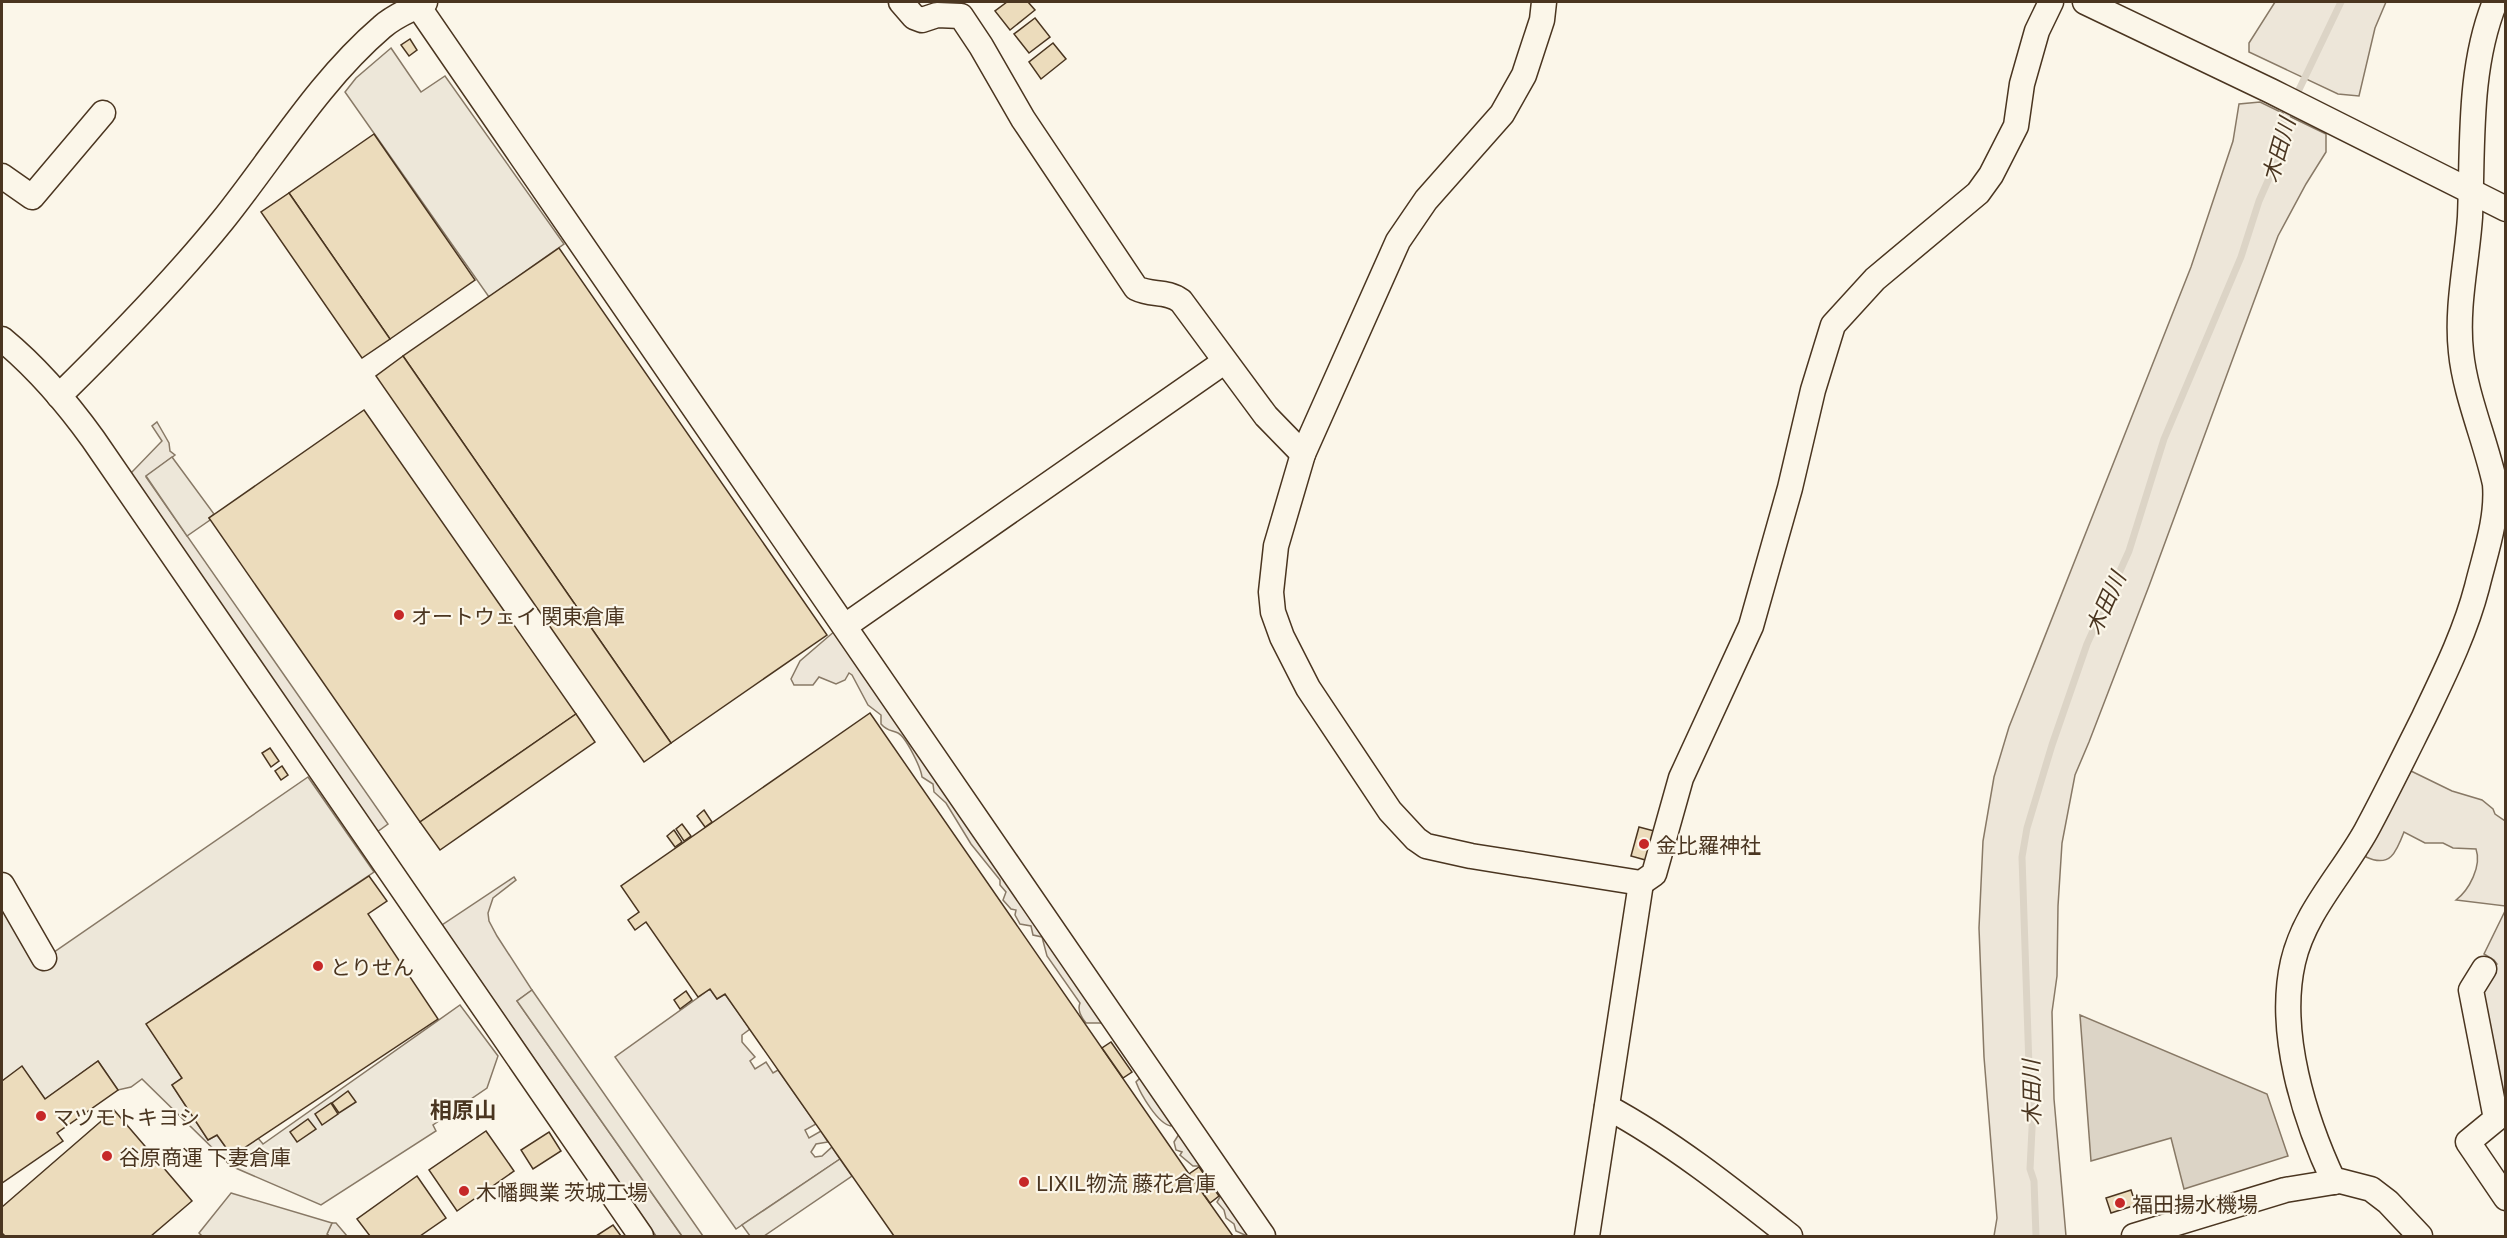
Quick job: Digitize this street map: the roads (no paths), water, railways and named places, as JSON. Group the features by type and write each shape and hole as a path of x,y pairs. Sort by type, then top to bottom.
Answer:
{"street":[{"path":"901,2 914,17 922,20 937,15 961,16 1023,119 1136,288 1147,293 1170,293 1181,301 1266,416 1303,454"},
{"path":"1544,2 1542,20 1524,75 1502,114 1426,200 1398,241 1303,454 1273,560 1271,592 1273,612 1282,637 1308,688 1390,811 1406,830 1426,846 1471,856 1641,884"},
{"path":"1587,1236 1641,884 1654,874 1682,778 1751,626 1790,488 1813,390 1833,325 1875,279 1978,193 1991,175 2016,126 2022,84 2037,31 2051,2"},
{"path":"2085,2 2271,91 2505,210"},
{"path":"2334,1182 2311,1126 2302,1096 2287,1005 2290,982 2294,960 2303,935 2365,832 2447,669 2470,614 2489,537 2496,498 2466,381 2459,320 2469,228 2478,58 2495,2"},
{"path":"59,396 119,337 222,221 340,67 383,26 398,15 422,4 1263,1236"},
{"path":"2,176 32,197 103,113"},
{"path":"2,339 16,350 59,396 102,453 642,1236"},
{"path":"845,626 1224,362"},
{"path":"2,885 44,958"},
{"path":"2484,969 2471,990 2496,1119 2468,1142 2505,1198"},
{"path":"1607,1107 1637,1123 1739,1196 1790,1236"},
{"path":"2134,1236 2285,1190 2334,1182 2357,1184 2371,1189 2388,1202 2420,1236"}],"waterway":[{"name":"木田川","path":"2036,1236 2034,1181 2030,1169 2033,1109 2030,1097 2022,857 2027,828 2052,745 2087,644 2129,551 2164,439 2241,257 2259,201 2278,158 2283,123 2341,2"}],"place":[{"name":"オートウェイ 関東倉庫","path":"399,615"},
{"name":"金比羅神社","path":"1644,844"},
{"name":"とりせん","path":"318,966"},
{"name":"マツモトキヨシ","path":"41,1116"},
{"name":"谷原商運 下妻倉庫","path":"107,1156"},
{"name":"LIXIL物流 藤花倉庫","path":"1024,1182"},
{"name":"木幡興業 茨城工場","path":"464,1191"},
{"name":"福田揚水機場","path":"2120,1203"}],"district":[{"name":"相原山","path":"463,1109"}]}
